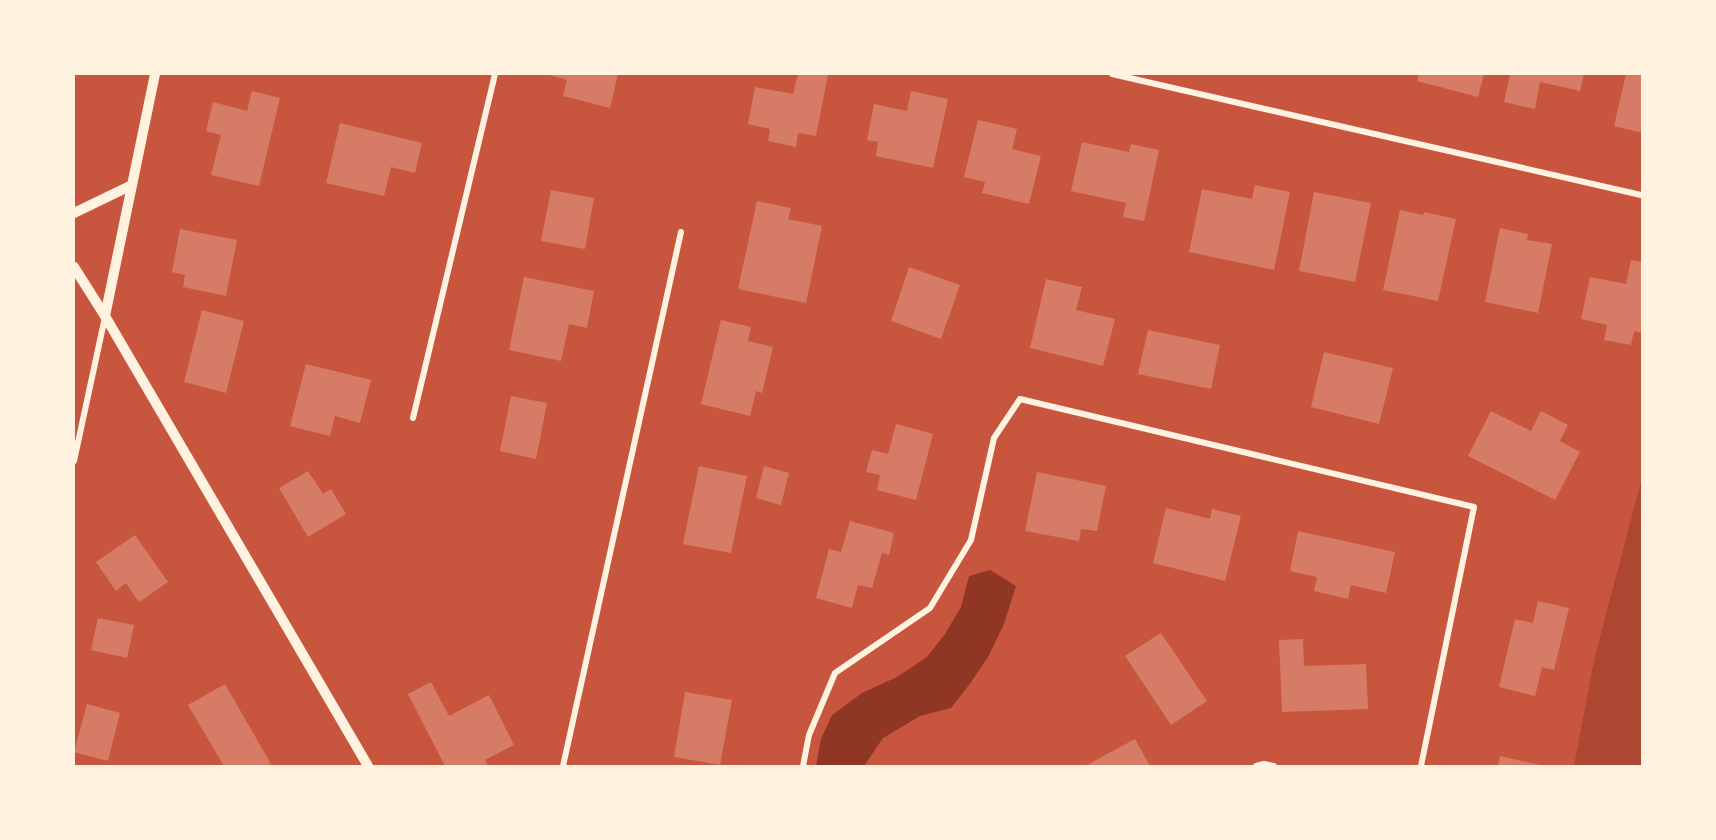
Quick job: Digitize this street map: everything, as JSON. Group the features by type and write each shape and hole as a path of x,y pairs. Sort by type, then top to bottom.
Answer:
{"street":[{"path":"74,461 155,74"},
{"path":"413,418 495,74"},
{"path":"1112,74 1641,195"},
{"path":"74,213 132,185"},
{"path":"563,766 681,232"},
{"path":"74,267 105,316 364,764"},
{"path":"803,766 809,735 835,673 930,608 971,540 994,438 1020,399 1474,507 1421,766"},
{"path":"1256,766 1264,764 1274,766"}],"shaded area":[{"path":"1642,478 1642,766 1574,766 1595,656"},
{"path":"990,570 1016,586 1004,624 988,657 951,708 920,716 883,738 864,766 816,766 821,739 832,715 862,693 897,677 927,657 945,634 961,607 969,576"}],"building":[{"path":"546,74 618,74 610,108 563,96 567,80"},
{"path":"798,74 828,75 816,136 798,133 796,147 768,141 770,129 748,124 755,87 793,94"},
{"path":"1419,74 1484,74 1478,97 1417,81"},
{"path":"1510,74 1584,74 1580,91 1540,82 1535,109 1504,102"},
{"path":"1626,74 1642,74 1642,133 1614,126"},
{"path":"252,91 280,98 259,186 211,175 221,135 206,131 213,102 247,111"},
{"path":"911,91 948,99 933,168 876,156 878,142 867,140 874,104 907,111"},
{"path":"978,120 1017,129 1012,149 1041,156 1029,204 982,193 985,182 964,177"},
{"path":"340,123 422,143 415,173 391,167 384,196 326,183"},
{"path":"1082,142 1129,152 1131,144 1159,150 1144,221 1123,217 1126,203 1071,191"},
{"path":"1255,185 1290,192 1274,270 1189,252 1202,189 1252,199"},
{"path":"551,190 594,198 585,249 541,241"},
{"path":"1314,192 1371,203 1355,282 1299,271"},
{"path":"757,201 791,208 788,219 822,226 806,303 738,289"},
{"path":"1400,210 1423,215 1424,212 1456,219 1438,301 1383,290"},
{"path":"1500,228 1528,234 1527,240 1552,244 1538,313 1485,302"},
{"path":"180,229 237,240 226,296 183,287 185,275 172,272"},
{"path":"1631,260 1642,262 1642,333 1634,331 1631,345 1604,340 1607,325 1581,319 1590,277 1626,284"},
{"path":"909,267 960,285 941,339 891,321"},
{"path":"524,277 594,291 587,328 569,324 561,361 509,350"},
{"path":"1046,279 1082,287 1076,310 1115,319 1103,366 1030,348"},
{"path":"202,310 244,321 226,393 184,382"},
{"path":"721,320 751,327 748,341 773,347 762,393 756,391 750,416 701,404"},
{"path":"1148,330 1220,345 1211,389 1138,374"},
{"path":"1324,352 1393,368 1379,424 1311,407"},
{"path":"306,364 371,380 360,423 335,416 330,436 290,426"},
{"path":"511,396 547,403 536,459 500,451"},
{"path":"1491,411 1531,431 1541,411 1568,425 1560,441 1580,452 1555,500 1468,456"},
{"path":"896,424 933,434 916,500 877,490 880,475 866,472 872,450 888,454"},
{"path":"699,466 747,476 731,553 683,544"},
{"path":"764,466 789,473 781,505 756,498"},
{"path":"308,471 323,494 331,489 346,514 308,537 279,488"},
{"path":"1037,472 1106,486 1097,531 1081,529 1079,541 1025,531"},
{"path":"1166,508 1210,519 1212,509 1241,516 1225,581 1153,563"},
{"path":"850,521 894,533 889,555 882,553 872,588 858,585 852,608 816,598 829,549 841,552"},
{"path":"1298,531 1395,552 1386,593 1351,585 1348,599 1314,591 1317,577 1290,571"},
{"path":"135,535 168,582 139,602 126,583 116,591 96,562"},
{"path":"1538,601 1569,608 1554,670 1542,667 1535,696 1499,687 1515,619 1533,623"},
{"path":"98,618 134,625 127,658 91,650"},
{"path":"1161,633 1207,701 1171,725 1125,656"},
{"path":"1303,639 1304,666 1366,664 1368,709 1282,712 1279,640"},
{"path":"431,682 449,716 489,695 514,745 485,760 488,766 445,766 408,694"},
{"path":"225,684 271,764 224,766 188,705"},
{"path":"685,692 732,700 720,765 674,757"},
{"path":"87,704 120,713 108,761 74,752"},
{"path":"1135,739 1150,766 1085,766"},
{"path":"1500,756 1544,766 1498,766"}]}
